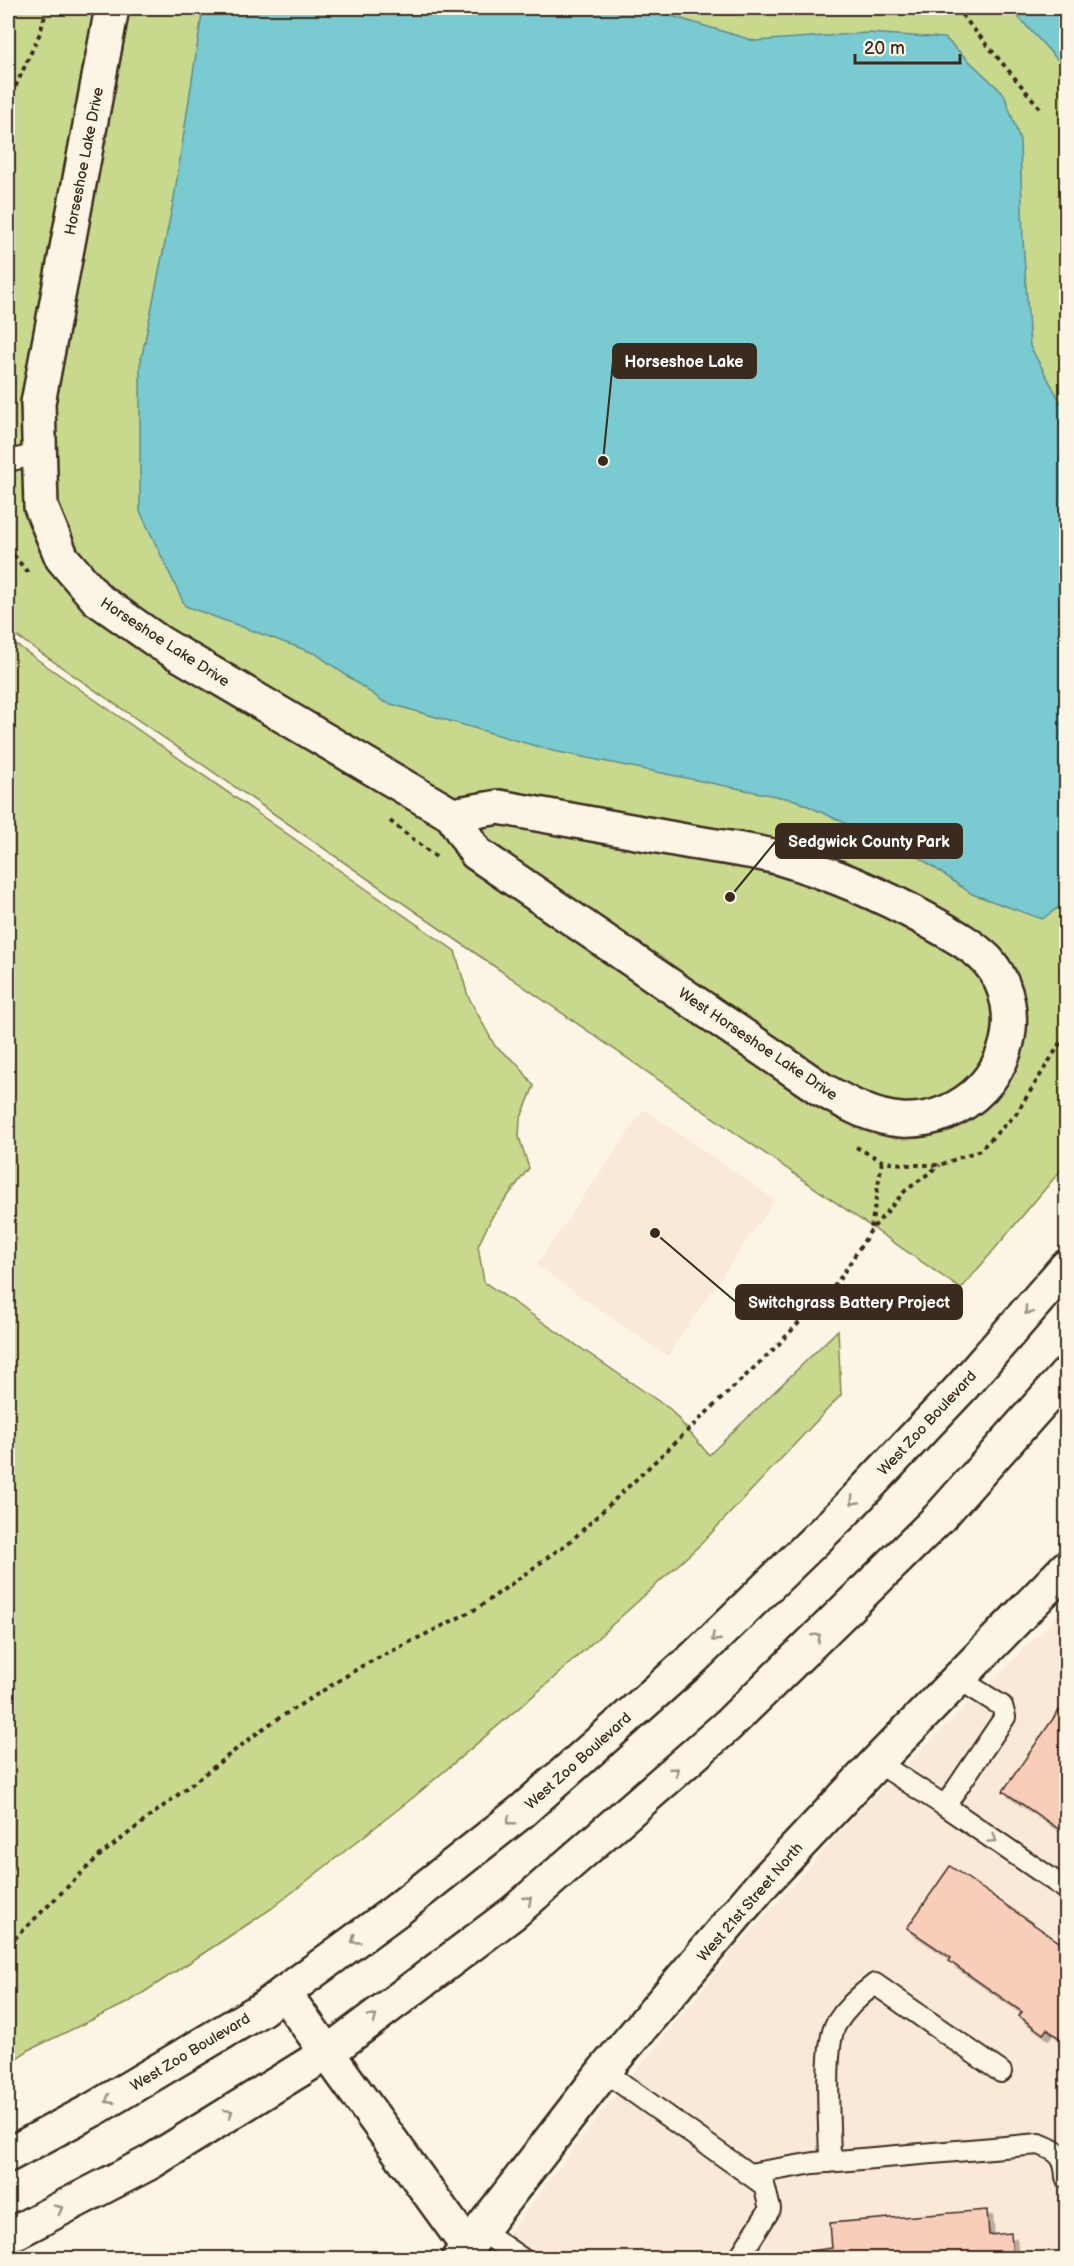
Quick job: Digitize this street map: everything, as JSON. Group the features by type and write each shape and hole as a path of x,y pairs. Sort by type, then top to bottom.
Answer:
{"street":[{"name":"Horseshoe Lake Drive","path":"112,8 38,403 23,457 62,558 97,599 160,643 452,815"},
{"name":"West Horseshoe Lake Drive","path":"499,807 779,858 890,899 966,943 988,961 1005,987 1011,1018 1008,1042 996,1072 975,1096 955,1109 932,1118 901,1120 853,1107 821,1089 476,853 452,815 499,807"},
{"name":"West Zoo Boulevard","path":"8,2155 94,2109 262,2009 397,1910 521,1812 695,1657 844,1512 962,1387 1066,1267"},
{"path":"8,2236 149,2163 327,2053 513,1913 728,1725 938,1519 1066,1376"},
{"name":"West 21st Street North","path":"469,2245 604,2071 764,1883 877,1762 1066,1568"},
{"path":"284,1993 469,2245"}],"lane":[{"path":"945,1806 1005,1717 1002,1706 959,1679"},
{"path":"877,1762 1066,1889"},
{"path":"830,2162 829,2046 836,2025 856,1998 875,1984 1001,2072"},
{"path":"604,2071 764,2185 770,2209 739,2259"},
{"path":"749,2174 830,2162 1039,2144 1053,2149 1065,2163 1066,2177"},
{"path":"469,2245 521,2259"}],"path":[{"path":"8,103 40,33 47,8"},
{"path":"956,8 977,30 1040,108"},
{"path":"871,1230 882,1161"},
{"path":"8,1945 98,1857 265,1727 362,1666 478,1608 572,1540 775,1348 837,1283 871,1230 905,1191 940,1165"}],"shaded area":[{"path":"644,1109 775,1200 667,1356 536,1265"},
{"path":"1066,1607 1066,2258 490,2258 589,2128 738,1946 860,1810"}],"green space":[{"path":"8,8 1066,8 1066,1164 961,1289 8,630"},
{"path":"8,639 455,951 468,996 495,1046 518,1064 534,1086 520,1120 519,1137 529,1168 492,1217 478,1246 484,1282 670,1409 709,1455 838,1330 841,1395 701,1544 547,1684 415,1796 271,1909 129,2002 29,2050 8,2064"}],"water":[{"path":"203,8 652,8 655,11 755,41 867,33 945,38 1004,94 1020,140 1023,239 1030,346 1066,412 1066,902 1042,919 972,894 920,858 795,800 553,751 384,702 316,654 185,606 140,511 140,365 174,198"},
{"path":"1010,8 1066,8 1066,69"}],"building":[{"path":"1059,1710 1066,1715 1066,1834 1003,1791"},
{"path":"950,1866 1066,1947 1066,2043 1047,2029 1043,2034 1019,2016 1022,2012 949,1961 951,1958 907,1928"},
{"path":"987,2210 989,2235 1011,2233 1013,2258 811,2258 810,2251 832,2248 830,2223"}],"place":[{"name":"Horseshoe Lake","path":"603,461"},
{"name":"Sedgwick County Park","path":"730,897"},
{"name":"Switchgrass Battery Project","path":"655,1233"}]}
